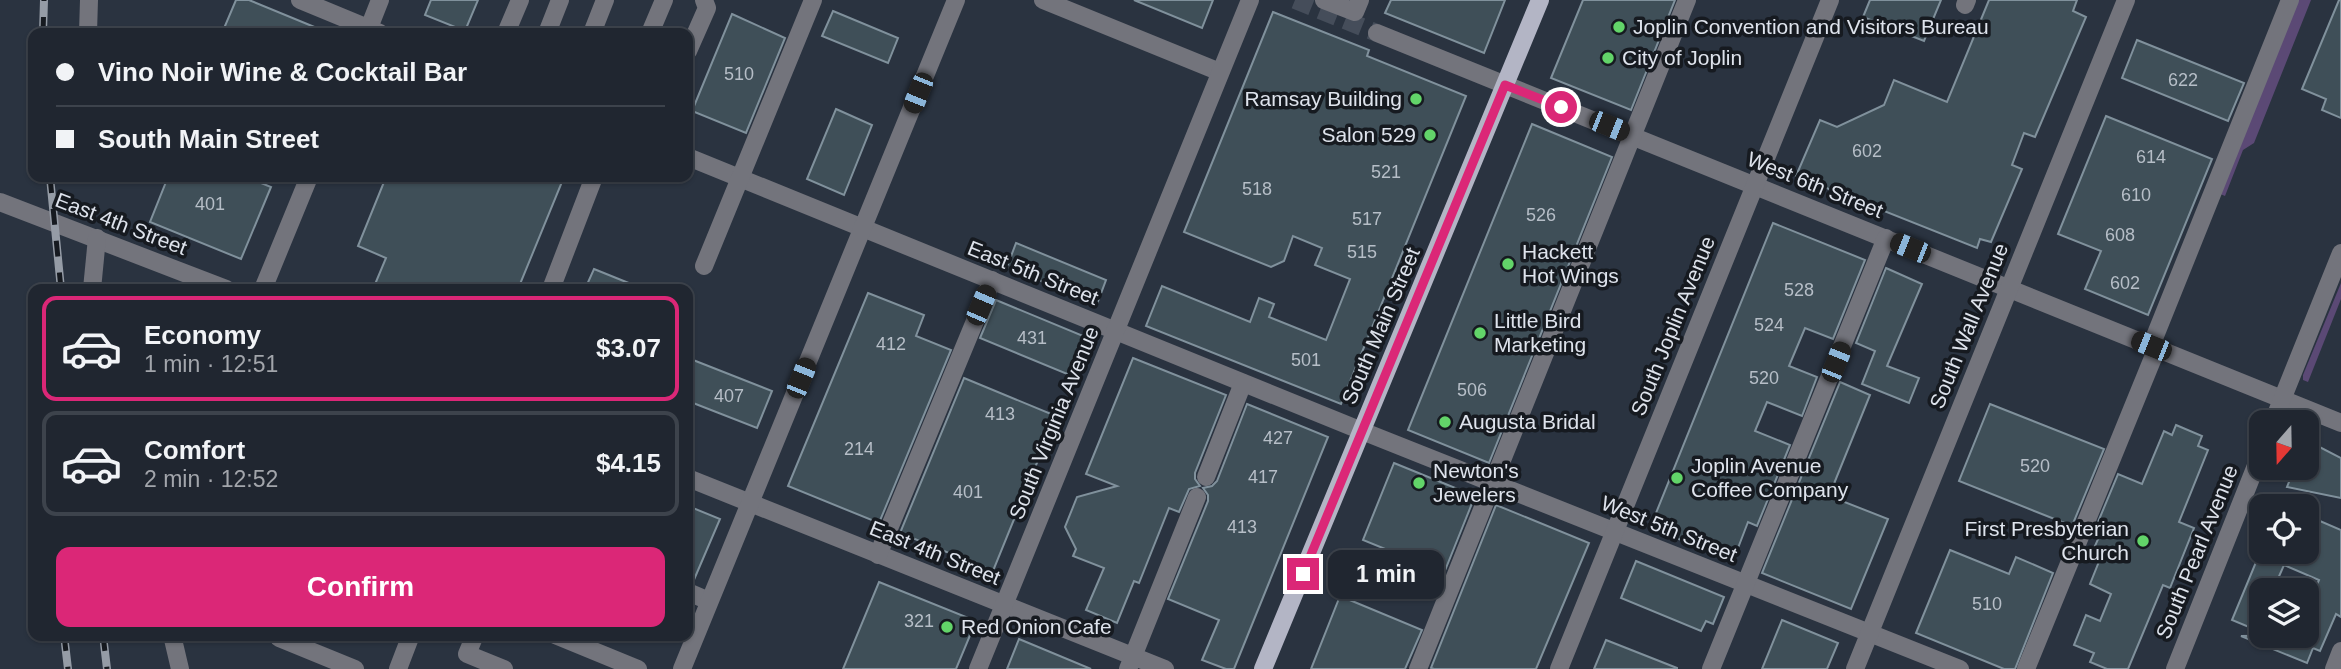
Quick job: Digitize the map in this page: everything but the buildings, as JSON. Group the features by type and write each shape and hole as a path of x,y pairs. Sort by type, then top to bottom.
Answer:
{"main road":[{"name":"South Main Street","path":"1263,669 1540,0"}],"street":[{"path":"88,28 89,0"},
{"path":"300,0 363,28"},
{"path":"373,28 380,0"},
{"path":"508,28 520,0"},
{"path":"549,28 559,0"},
{"path":"594,28 605,0"},
{"path":"652,28 664,0"},
{"path":"693,40 707,8 704,0"},
{"path":"704,266 813,0"},
{"path":"693,629 709,601 956,0"},
{"path":"1043,0 1220,72"},
{"name":"South Virginia Avenue","path":"978,669 1250,0"},
{"path":"1324,0 1355,12 1360,0"},
{"path":"1418,669 1687,0"},
{"name":"South Joplin Avenue","path":"1559,669 1830,0"},
{"name":"South Wall Avenue","path":"1855,669 2126,0"},
{"path":"2026,669 2290,0"},
{"name":"West 6th Street","path":"1377,33 2341,423"},
{"name":"East 5th Street","path":"693,159 1362,431"},
{"path":"265,284 307,182"},
{"path":"553,284 592,182"},
{"name":"East 4th Street","path":"0,202 213,284"},
{"path":"92,284 97,238"},
{"path":"1712,669 1886,238"},
{"path":"2278,410 2341,253"},
{"path":"878,555 992,280"},
{"path":"1206,477 1243,383"},
{"name":"West 5th Street","path":"1362,431 1960,669"},
{"name":"East 4th Street","path":"693,480 1004,605 1130,663 1166,669"},
{"name":"South Pearl Avenue","path":"2175,669 2250,480"},
{"path":"1130,663 1197,497"},
{"path":"693,594 709,601"},
{"path":"173,641 180,669"},
{"path":"286,641 355,669"},
{"path":"398,669 409,641"},
{"path":"472,641 467,654 504,669"},
{"path":"570,641 638,669"},
{"path":"682,669 690,641"},
{"path":"2334,669 2341,651"}],"shaded area":[{"path":"2296,0 2311,0 2254,143 2243,150 2225,196 2218,193"},
{"path":"2341,283 2341,299 2308,382 2303,380 2303,375"}],"tunnel":[{"path":"1295,0 1377,33"}],"railway":[{"path":"43,28 44,0"},
{"path":"50,182 61,284"},
{"path":"65,641 68,669"},
{"path":"104,641 107,669"}],"place":[{"name":"Joplin Convention and Visitors Bureau","path":"1619,27"},
{"name":"City of Joplin","path":"1608,58"},
{"name":"Ramsay Building","path":"1416,99"},
{"name":"Salon 529","path":"1430,135"},
{"name":"Hackett Hot Wings","path":"1508,264"},
{"name":"Little Bird Marketing","path":"1480,333"},
{"name":"Augusta Bridal","path":"1445,422"},
{"name":"Joplin Avenue Coffee Company","path":"1677,478"},
{"name":"Newton's Jewelers","path":"1419,483"},
{"name":"First Presbyterian Church","path":"2143,541"},
{"name":"Red Onion Cafe","path":"947,627"}],"route":[{"path":"1303,574 1505,85 1561,107"}]}
